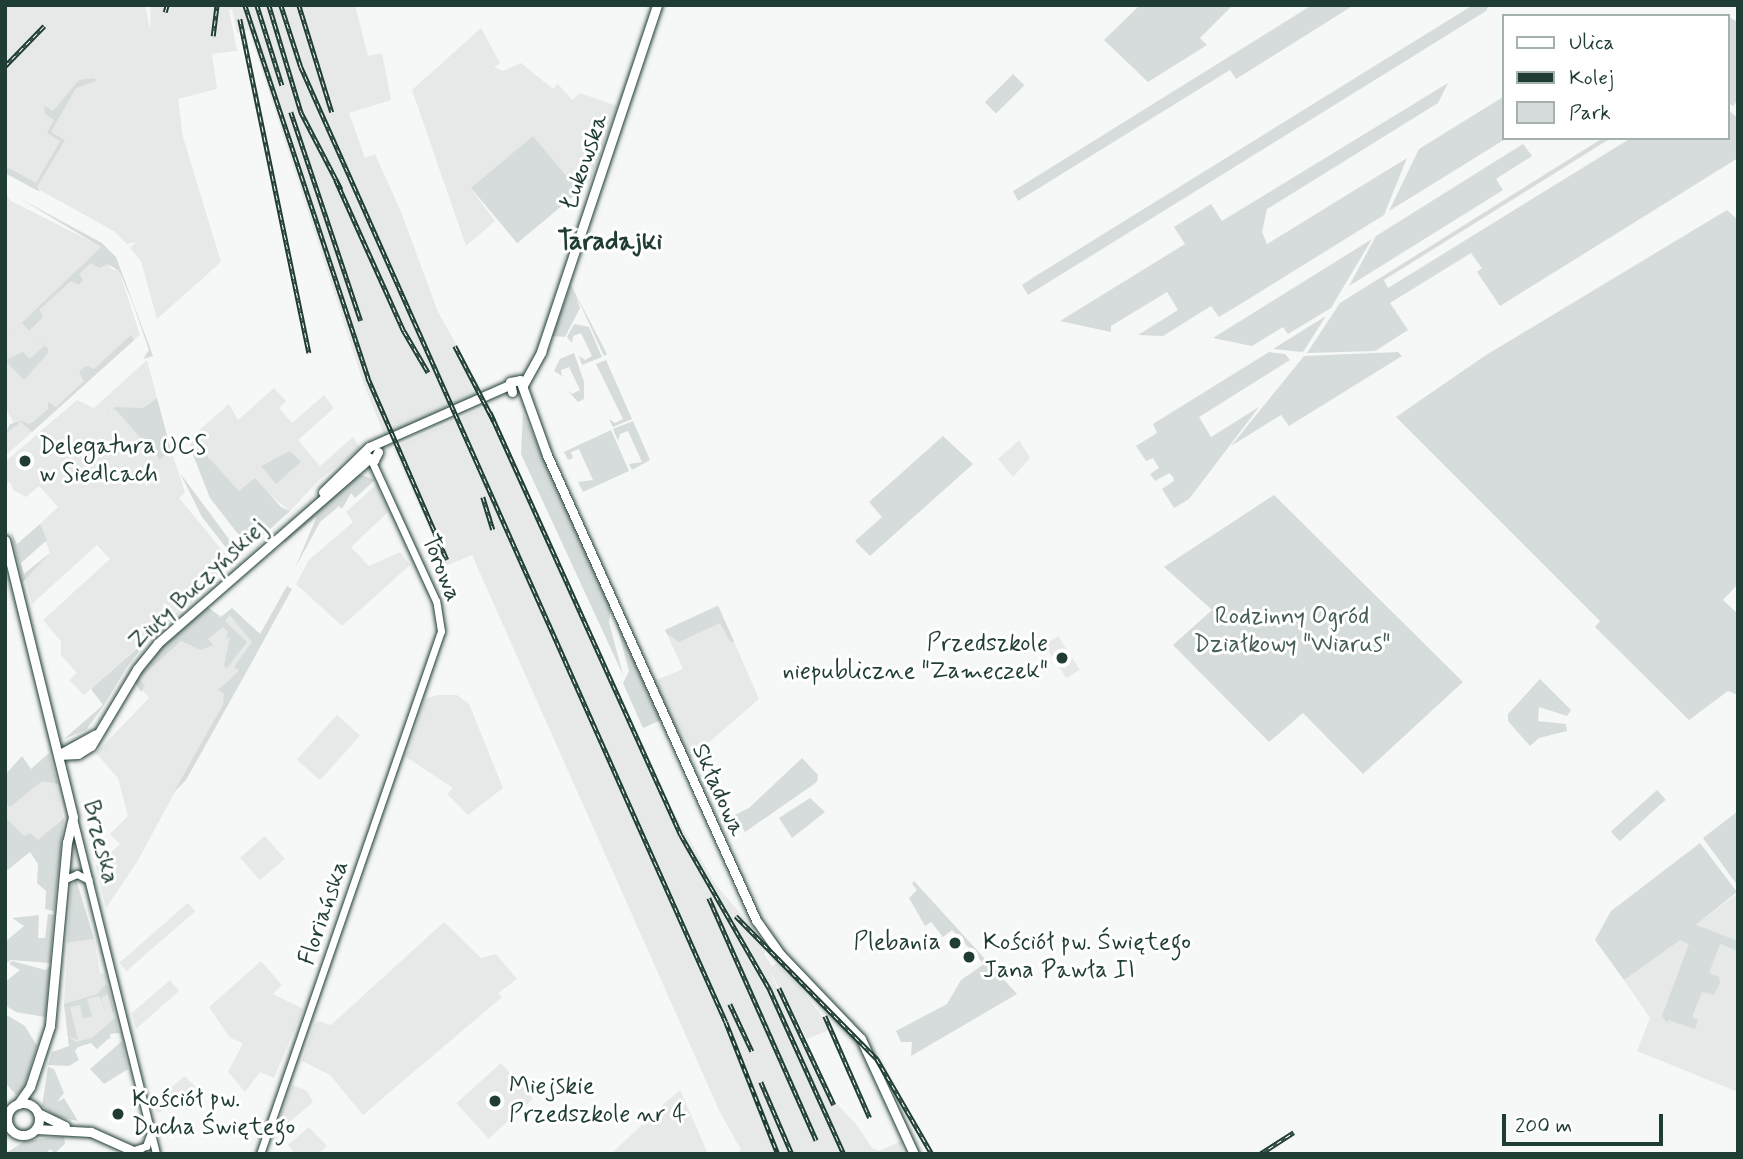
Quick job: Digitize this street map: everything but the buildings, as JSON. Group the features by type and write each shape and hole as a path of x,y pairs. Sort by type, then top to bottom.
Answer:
{"main road":[{"name":"Łukowska","path":"372,455 517,387 532,371 657,5"},
{"name":"Składowa","path":"517,387 756,920 779,954 861,1039 914,1154"},
{"name":"Ziuty Buczyńskiej","path":"308,509 359,469 372,455"},
{"name":"Ziuty Buczyńskiej","path":"58,755 84,751 100,732 158,643 372,455"},
{"name":"Brzeska","path":"5,540 73,817"},
{"path":"36,1129 40,1062 53,1010 63,880 73,817"},
{"path":"18,1135 6,1125 10,1110 18,1104 40,1062"},
{"path":"18,1104 74,1129"},
{"path":"5,1140 36,1129 74,1129 108,1136 137,1152"}],"street":[{"name":"Torowa","path":"372,455 440,616 441,631 424,684"},
{"path":"359,469 379,473"},
{"name":"Floriańska","path":"260,1154 424,684"},
{"name":"Brzeska","path":"73,817 156,1154"},
{"path":"63,880 77,874 89,880"},
{"path":"137,1152 146,1146 151,1131"}],"shaded area":[{"path":"5,5 145,5 150,30 151,5 355,5 368,56 382,53 391,100 349,113 365,158 375,154 401,212 438,312 484,394 385,437 363,382 249,30 237,33 232,9 229,10 237,51 212,54 217,89 178,99 183,137 221,262 157,319 141,261 130,248 136,242 127,244 114,231 5,171"},
{"path":"481,28 500,63 494,67 503,71 521,63 553,89 558,84 572,100 580,93 617,106 591,180 579,191 533,136 472,190 495,221 466,246 412,90"},
{"path":"5,193 11,201 102,247 111,269 119,271 140,335 5,456 5,434 14,424 5,406"},
{"path":"147,360 157,398 143,408 112,408 109,414 115,409 160,459 171,450 185,492 179,498 232,562 84,695 69,680 77,673 61,655 61,641 43,620 110,559 97,545 32,604 24,574 50,553 40,524 58,507 39,486 26,497 13,490 10,482 5,483 5,462 77,400 94,408"},
{"path":"274,388 286,401 279,408 292,423 324,395 334,408 298,440 320,466 353,437 360,448 319,480 290,511 269,494 239,492 200,448 191,448 189,439 229,404 238,420"},
{"path":"489,405 674,813 716,885 768,946 764,954 772,966 777,963 799,986 831,1029 807,1039 768,968 831,1105 837,1104 856,1124 872,1148 879,1151 901,1141 904,1154 736,1154 741,1150 719,1110 472,555 446,566 393,448"},
{"path":"1019,440 1030,458 1013,477 998,459"},
{"path":"377,484 388,512 351,547 369,566 400,552 410,565 342,626 296,584 309,560 353,522 346,512"},
{"path":"718,605 759,699 690,759 654,681 683,669 665,630"},
{"path":"232,608 260,635 137,862 106,908 96,866 120,844 110,834 128,816 118,778 96,753 149,698 135,681 211,609 220,618"},
{"name":"Przedszkole niepubliczne \"Zameczek\"","path":"1058,636 1080,670 1066,678 1045,645"},
{"path":"438,695 457,695 469,704 503,788 468,815 447,794 453,788 406,757 425,699"},
{"path":"337,715 360,736 320,780 297,760"},
{"path":"54,771 63,818 38,841 24,837 5,817 5,793"},
{"path":"265,836 285,859 260,880 240,858"},
{"path":"1738,893 1738,1092 1637,1051 1650,1018 1624,980"},
{"path":"188,903 195,911 127,971 119,963"},
{"path":"444,922 481,958 496,954 517,979 498,993 502,997 363,1115 330,1075 302,1061 314,1025 318,1021 331,1025"},
{"path":"94,939 100,973 105,974 107,984 97,994 109,992 117,1023 101,1038 69,1046 64,1004 68,943"},
{"path":"261,961 282,985 273,994 303,1009 274,1078 260,1072 245,1092 228,1072 243,1043 230,1038 209,1007"},
{"path":"170,980 179,991 136,1029 132,1013"},
{"name":"Miejskie Przedszkole nr 4","path":"501,1063 533,1099 489,1139 456,1103"},
{"path":"185,1076 203,1095 187,1109 179,1103 157,1113 154,1102"},
{"path":"292,1085 307,1091 313,1102 273,1136"},
{"path":"680,1090 708,1154 611,1154 666,1102"},
{"path":"309,1127 327,1146 318,1154 295,1154 288,1145"}],"green space":[{"path":"1140,5 1233,5 1200,38 1207,45 1148,82 1104,40"},
{"path":"1312,5 1354,5 1236,79 1230,70 1018,201 1013,191"},
{"path":"1473,5 1489,5 1486,11 1028,295 1022,285 1034,277"},
{"path":"1729,17 1738,22 1738,100 1733,106 1729,103"},
{"path":"1013,74 1024,85 996,114 985,102"},
{"path":"95,78 96,81 76,88 51,132 65,140 37,187 40,192 5,173 5,166 36,183 60,141 47,133 54,120 45,114 44,106 53,111 79,80"},
{"path":"1448,83 1438,103 1267,209 1262,232 1267,244 1407,158 1384,215 1247,300 1219,317 1211,306 1163,336 1138,335 1178,310 1167,292 1111,326 1111,332 1060,321 1185,244 1174,227 1211,204 1222,221"},
{"path":"1502,98 1504,140 1389,211 1419,149"},
{"path":"1729,111 1738,118 1738,158 1500,306 1477,272 1482,268 1471,253 1390,303 1408,330 1375,351 1307,353 1340,303 1600,140 1608,140 1384,280 1388,288 1628,140 1729,140"},
{"path":"533,136 579,191 517,243 471,188"},
{"path":"1523,144 1532,156 1496,179 1503,190 1349,286 1376,236"},
{"path":"19,198 102,243 116,257 153,356 143,359 149,350 132,301 119,271 108,264 99,268 91,263 79,274 83,280 79,285 71,281 39,310 43,317 29,331 22,323 5,339 101,247"},
{"path":"1727,210 1738,220 1738,584 1723,600 1738,614 1738,695 1728,691 1689,720 1595,627 1600,621 1396,417 1486,355"},
{"path":"1372,239 1331,308 1288,334 1283,327 1252,346 1213,338"},
{"path":"571,285 607,354 604,356 576,295 580,308 565,337 552,336"},
{"path":"1326,316 1303,352 1273,349"},
{"path":"574,324 589,327 602,357 582,365 579,356 585,360 592,356 581,333 573,336 572,343 567,337"},
{"path":"131,335 134,340 32,432 21,422 5,434 10,424 22,421 29,424 33,422 48,409 48,402 56,407 84,381 79,372 86,366 94,369"},
{"path":"37,338 48,349 48,353 24,380 5,360 23,352 30,359 44,346"},
{"path":"1269,352 1285,354 1290,360 1199,417 1211,437 1259,407 1189,499 1174,508 1162,489 1174,481 1173,477 1169,473 1155,481 1150,474 1159,468 1153,458 1146,461 1136,446 1157,433 1153,424"},
{"path":"1398,352 1402,356 1289,426 1281,415 1231,446 1304,356"},
{"path":"574,353 584,382 584,399 578,402 567,390 572,394 580,390 569,367 561,370 562,376 554,371 560,359"},
{"path":"606,360 632,419 613,427 609,419 615,423 623,419 596,364"},
{"path":"157,398 171,450 160,460 115,409 107,413 115,407 143,408"},
{"path":"523,413 611,607 609,622 623,675 521,454"},
{"path":"633,421 650,460 632,470 629,464 642,462 628,431 620,434 618,441 613,429"},
{"path":"611,430 629,471 583,492 578,482 593,480 579,449 571,452 573,458 568,460 564,452"},
{"path":"943,436 973,464 870,556 855,541 882,517 869,502"},
{"path":"190,447 200,448 239,491 255,478 281,507 290,511 249,548 210,498"},
{"path":"290,451 301,462 276,484 261,466"},
{"path":"180,473 237,550 231,554 202,517"},
{"path":"359,474 375,480 355,498 351,493 342,509 339,506 320,522 295,568 317,516 285,543 283,539"},
{"name":"Rodzinny Ogród Działkowy \"Wiarus\"","path":"1274,495 1463,682 1363,774 1303,713 1269,742 1173,645 1212,610 1164,567"},
{"path":"40,524 47,540 21,563 24,574 50,553 23,582 11,532 17,544"},
{"path":"215,579 144,645 86,730 64,739 103,705 91,689"},
{"path":"287,586 292,589 252,662 186,780 174,792 223,704 224,694 218,690 239,671 234,667 252,642 230,615 225,621 247,642 227,668 224,666 230,637 225,639 228,632 223,627 208,639 213,645 201,650 181,641 139,679 145,686 141,692 133,680 155,652 206,606 221,617 232,608 260,634"},
{"path":"718,606 734,641 731,643 720,623 679,642 665,630"},
{"path":"615,619 661,720 643,728 623,683 629,671"},
{"path":"1540,679 1571,710 1567,716 1539,707 1538,721 1566,724 1567,731 1539,738 1530,746 1508,721 1508,714"},
{"path":"49,753 58,784 42,781 10,807 5,802 5,775 22,756 31,769"},
{"path":"802,758 818,775 817,782 745,832 735,815 749,808"},
{"path":"1657,790 1666,800 1620,841 1611,831"},
{"path":"810,798 825,812 792,838 779,818"},
{"path":"1738,811 1738,886 1703,838"},
{"path":"5,817 24,836 30,833 38,840 64,818 54,911 45,909 46,891 37,883 38,864 30,852 5,872"},
{"path":"1700,843 1737,892 1696,925 1738,941 1738,951 1720,944 1709,973 1719,977 1720,983 1714,995 1702,992 1692,1017 1698,1020 1695,1029 1669,1020 1667,1023 1662,1016 1689,944 1680,940 1624,980 1595,940 1611,911"},
{"path":"76,879 94,939 67,943 71,886"},
{"path":"914,881 1017,994 911,1056 912,1042 901,1042 896,1031 947,1004 961,980 984,964 952,930 943,937 931,922 925,926 909,898 917,890 912,884"},
{"path":"48,914 54,915 50,963 11,960 5,964 5,942 24,926 12,918 39,915 38,938 45,938"},
{"path":"12,961 46,970 50,966 45,1017 16,1012 5,1005 5,982 20,970 9,964"},
{"path":"106,984 113,1013 108,994 101,998 107,1014 99,996 87,999 92,1016 83,1019 80,1005 70,1007 78,1040 68,1036 76,1042 92,1038 115,1018 119,1033 110,1034 110,1039 97,1049 91,1043 78,1047 75,1051 79,1060 69,1066 48,1065 52,1052 69,1046 64,1004 97,994"},
{"path":"5,1014 25,1026 37,1046 23,1090 16,1095 5,1082"},
{"path":"122,1041 128,1069 104,1084 90,1069"},
{"path":"48,1067 54,1069 64,1093 57,1102 64,1098 78,1121 55,1116 42,1106"},
{"path":"64,1136 65,1144 55,1153 50,1149 46,1154 5,1154 25,1141"}],"railway":[{"path":"165,12 167,5"},
{"path":"213,36 217,5"},
{"path":"245,5 368,378 447,560"},
{"path":"257,5 282,85"},
{"path":"269,5 301,112 341,189"},
{"path":"281,5 301,67 726,1022 778,1154"},
{"path":"299,5 332,112"},
{"path":"240,19 309,353"},
{"path":"5,66 44,26"},
{"path":"291,112 361,321"},
{"path":"336,180 404,331 428,372"},
{"path":"455,346 494,421"},
{"path":"490,412 681,835 770,990 844,1154"},
{"path":"483,497 493,530"},
{"path":"709,898 816,1140"},
{"path":"736,916 877,1059 932,1154"},
{"path":"779,988 834,1105"},
{"path":"730,1004 752,1051"},
{"path":"825,1016 870,1118"},
{"path":"761,1082 792,1154"},
{"path":"1260,1154 1294,1132"}],"place":[{"name":"Delegatura UCS w Siedlcach","path":"25,461"},
{"name":"Przedszkole niepubliczne \"Zameczek\"","path":"1062,658"},
{"name":"Plebania","path":"955,943"},
{"name":"Kościół pw. Świętego Jana Pawła II","path":"969,957"},
{"name":"Miejskie Przedszkole nr 4","path":"495,1101"},
{"name":"Kościół pw. Ducha Świętego","path":"118,1114"}],"district":[{"name":"Taradajki","path":"610,243"}]}
